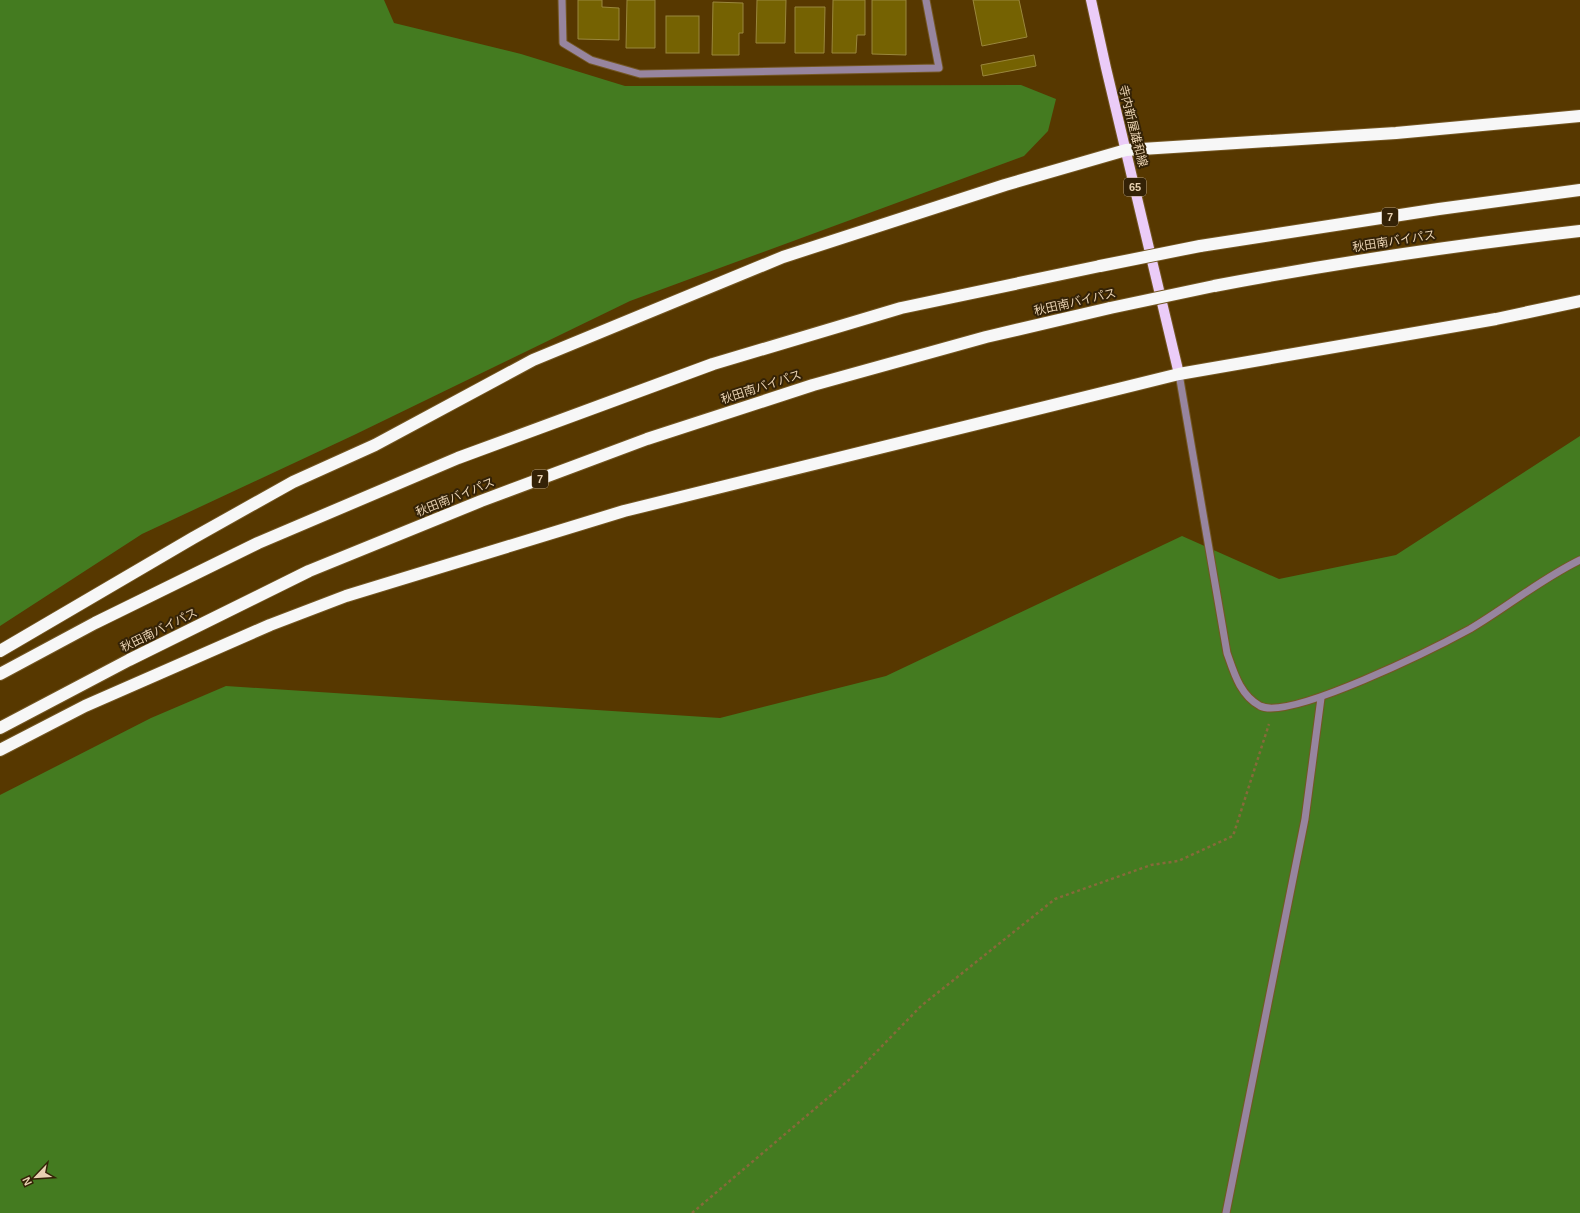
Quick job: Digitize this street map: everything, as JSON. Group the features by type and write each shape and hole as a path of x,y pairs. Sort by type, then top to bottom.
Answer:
{"highway":[{"path":"0,651 292,482 375,445 533,360 783,258 1005,185 1126,150 1396,133 1580,116"},
{"name":"秋田南バイパス","path":"0,674 95,623 258,543 481,450 713,364 901,308 1100,266 1200,246 1439,209 1580,190"},
{"name":"秋田南バイパス","path":"0,728 129,660 309,571 481,501 647,438 813,384 986,337 1110,308 1214,286 1369,259 1480,242 1580,231"},
{"path":"0,750 85,706 270,625 346,596 624,510 1179,374 1496,319 1580,300"}],"main road":[{"name":"寺内新屋雄和線","path":"1091,0 1179,374"}],"street":[{"path":"562,0 563,43 591,60 640,74 939,68 926,0"},
{"path":"1179,374 1227,653 1244,692 1260,706 1274,709 1321,698 1363,681 1469,629 1580,560"},
{"path":"1226,1213 1305,819 1321,698"}],"path":[{"path":"692,1213 850,1078 921,1006 1055,899 1151,865 1178,861 1233,836 1274,709"}],"green space":[{"path":"0,0 384,0 394,23 521,54 625,86 1021,85 1056,99 1048,131 1024,156 630,301 354,435 142,534 0,626"},
{"path":"1580,436 1580,1213 0,1213 0,795 151,718 226,686 720,718 886,676 1182,536 1279,579 1396,555"}],"building":[{"path":"578,0 602,0 602,7 619,8 619,40 578,39"},
{"path":"627,0 655,0 655,48 626,48"},
{"path":"757,0 786,0 785,43 756,43"},
{"path":"833,0 865,0 865,35 857,35 856,53 832,53"},
{"path":"872,0 906,0 906,55 872,54"},
{"path":"973,0 1019,0 1027,37 982,46"},
{"path":"713,2 743,3 743,33 739,33 739,55 712,55"},
{"path":"795,7 825,7 824,53 795,53"},
{"path":"666,16 699,16 699,53 666,53"},
{"path":"1034,55 1036,66 983,76 981,65"}]}
